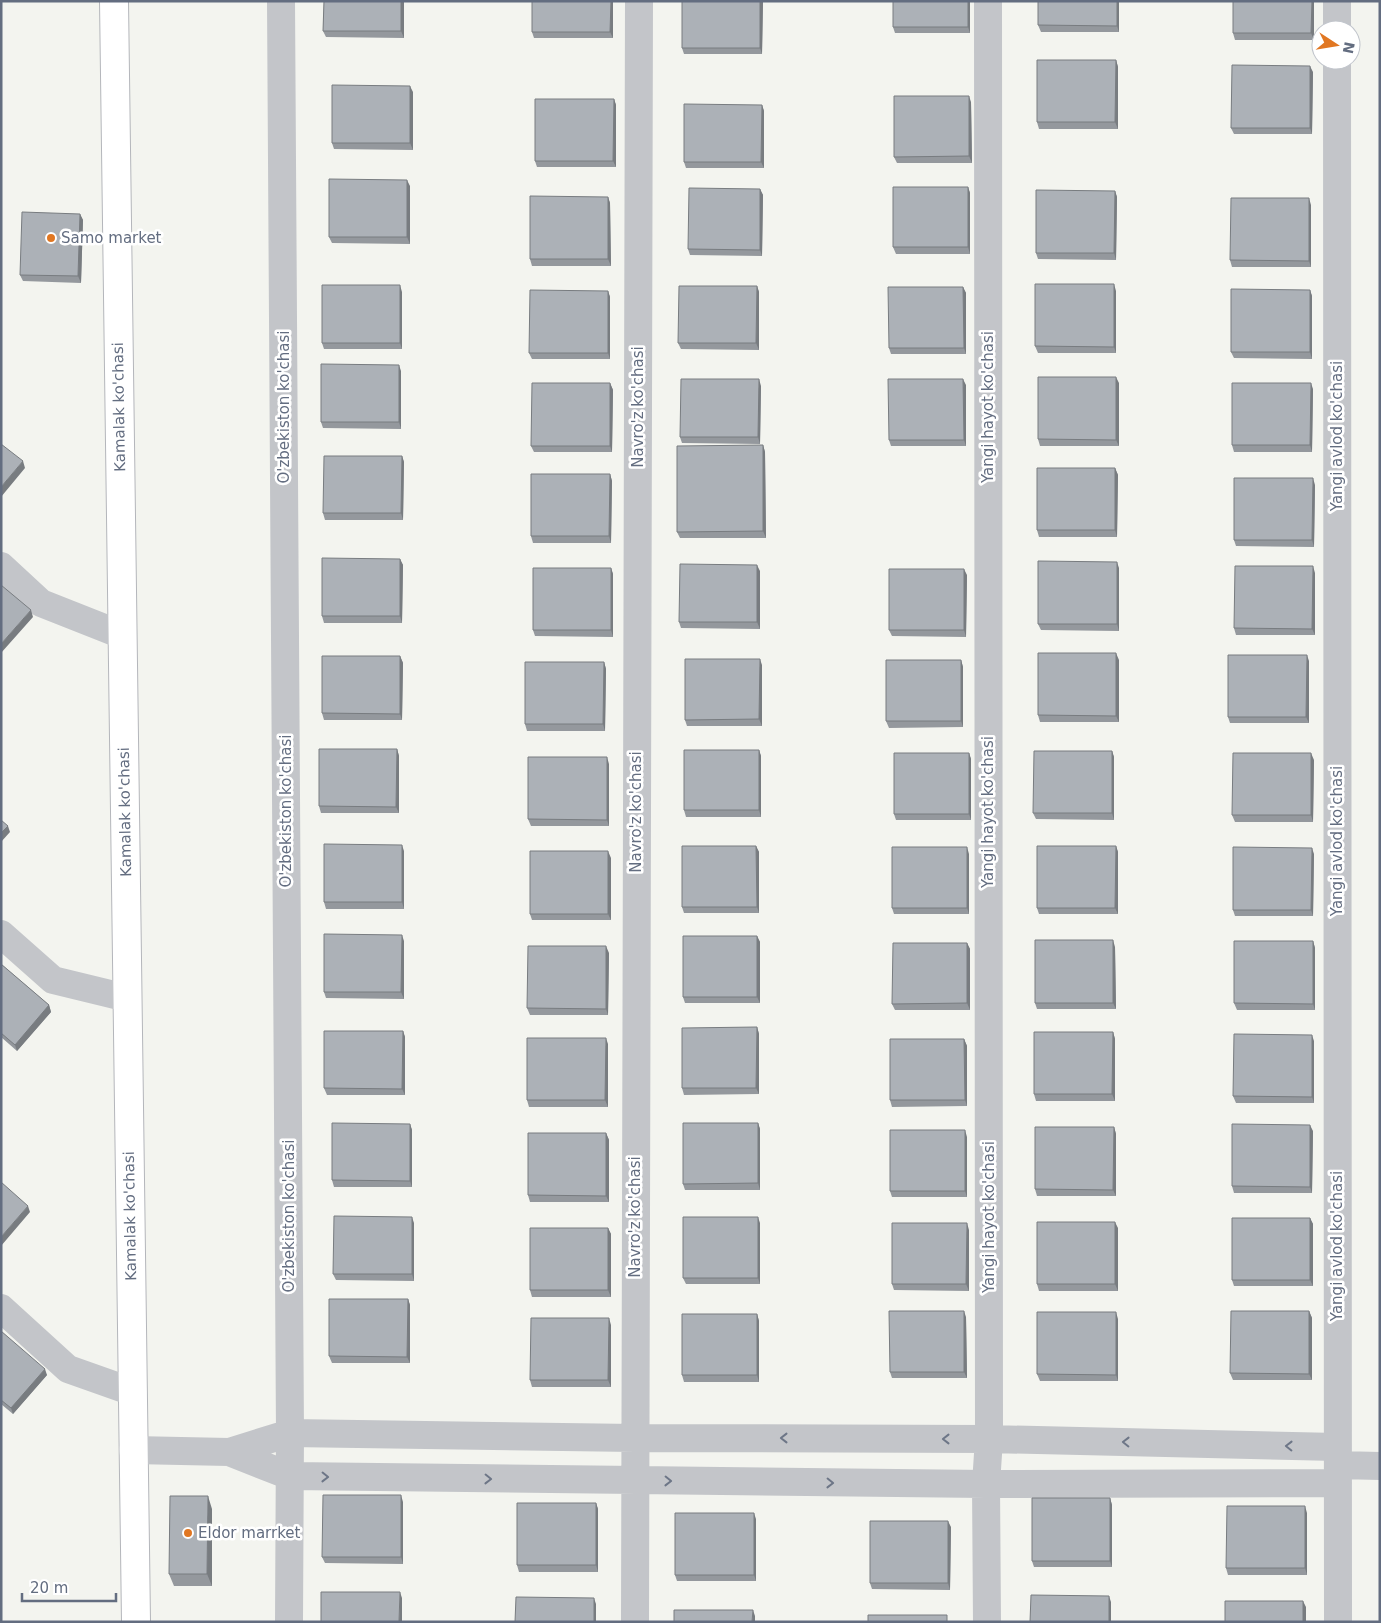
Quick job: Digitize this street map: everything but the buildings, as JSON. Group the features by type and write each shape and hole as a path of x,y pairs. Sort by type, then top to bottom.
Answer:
{"main road":[{"name":"Kamalak ko'chasi","path":"114,1 136,1622"}],"street":[{"name":"O'zbekiston ko'chasi","path":"281,1 290,1622"},
{"name":"Navro'z ko'chasi","path":"635,1622 639,1"},
{"name":"Yangi hayot ko'chasi","path":"987,1622 986,1484 989,1439 988,1"},
{"path":"1337,1 1337,20"},
{"name":"Yangi avlod ko'chasi","path":"1337,70 1338,1622"},
{"path":"1,566 41,603 122,635"},
{"path":"1,934 53,980 127,998"},
{"path":"1,1308 68,1368 133,1392"},
{"path":"134,1450 228,1452 290,1433 635,1438 989,1439 1337,1465 1380,1466"},
{"path":"228,1452 290,1476 636,1481 986,1484 1337,1465"}],"place":[{"name":"Samo market","path":"51,238"},
{"name":"Eldor marrket","path":"188,1533"}]}
